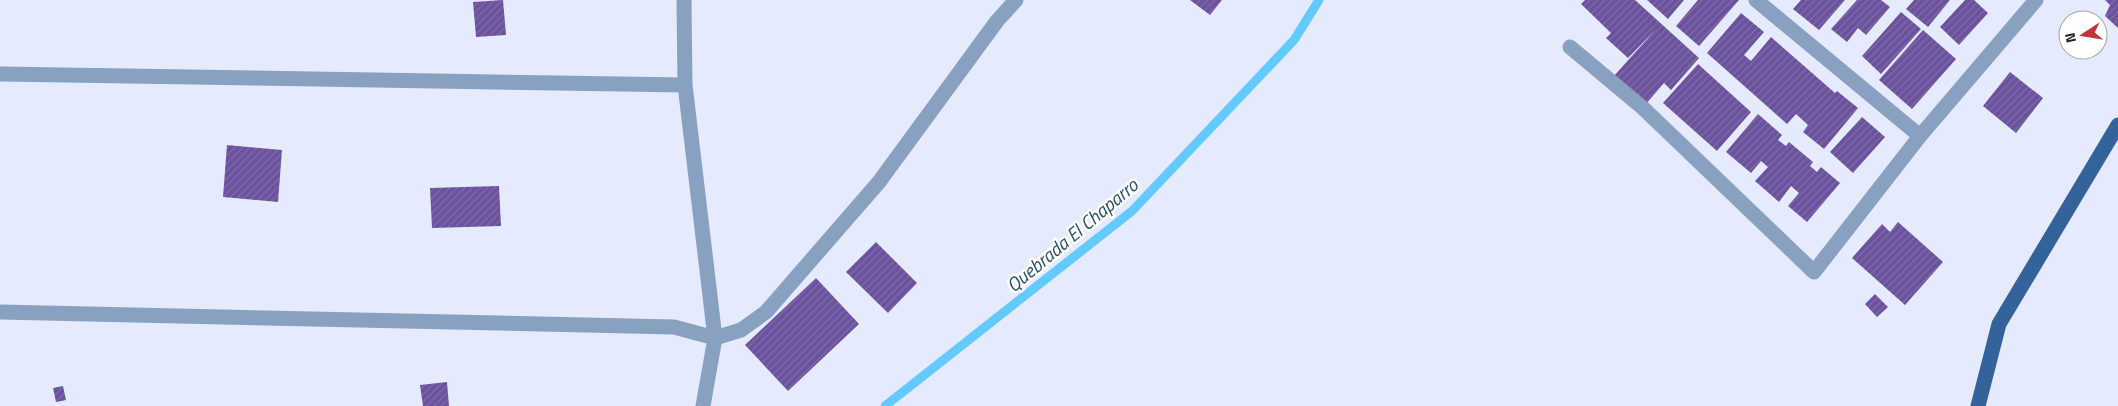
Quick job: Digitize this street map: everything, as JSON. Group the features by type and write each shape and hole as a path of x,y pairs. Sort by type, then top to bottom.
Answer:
{"main road":[{"path":"1978,406 1999,324 2118,126"}],"street":[{"path":"684,0 685,85 715,338 703,406"},
{"path":"0,312 674,327 715,338 741,330 766,312 879,182 997,21 1016,0"},
{"path":"1756,0 1920,136"},
{"path":"1570,46 1643,108 1814,272 1920,136 2036,0"},
{"path":"0,74 685,85"}],"building":[{"path":"503,0 506,35 476,37 473,2"},
{"path":"1190,0 1222,0 1210,15"},
{"path":"1585,0 1635,0 1699,58 1671,90 1664,83 1646,104 1614,76 1656,29 1628,58 1606,38 1611,33 1581,4"},
{"path":"1647,0 1684,0 1668,19"},
{"path":"1698,0 1739,0 1699,46 1676,26"},
{"path":"1801,0 1845,0 1819,30 1793,9"},
{"path":"1857,0 1881,0 1890,7 1866,35 1858,28 1847,42 1831,29"},
{"path":"1914,0 1950,0 1928,27 1906,9"},
{"path":"1965,0 1974,0 1988,13 1959,45 1940,27"},
{"path":"2105,0 2118,0 2118,28 2108,19 2108,10 2110,5"},
{"path":"1901,12 1921,29 1881,74 1862,56"},
{"path":"1741,13 1764,32 1744,55 1751,61 1771,37 1835,93 1837,91 1858,108 1824,149 1803,132 1808,125 1796,114 1787,124 1707,53"},
{"path":"1923,30 1956,59 1912,109 1879,80"},
{"path":"1698,64 1751,112 1717,151 1663,103"},
{"path":"2010,72 2043,98 2016,133 1983,106"},
{"path":"1758,114 1782,135 1778,140 1786,146 1789,142 1813,162 1810,166 1817,172 1821,167 1840,183 1807,222 1788,206 1799,193 1791,186 1779,202 1755,181 1768,167 1761,161 1751,173 1726,152"},
{"path":"1862,117 1885,137 1853,173 1830,152"},
{"path":"227,145 282,150 278,202 223,197"},
{"path":"499,186 501,226 432,228 430,188"},
{"path":"1898,222 1943,262 1905,305 1852,258 1882,224 1890,232"},
{"path":"876,242 917,283 888,313 846,272"},
{"path":"816,278 859,324 788,391 745,345"},
{"path":"1875,294 1888,307 1877,317 1865,304"},
{"path":"447,382 449,406 423,406 420,385"},
{"path":"63,386 66,400 56,402 53,388"}],"waterway":[{"name":"Quebrada El Chaparro","path":"885,406 1132,211 1294,40 1319,0"}]}
